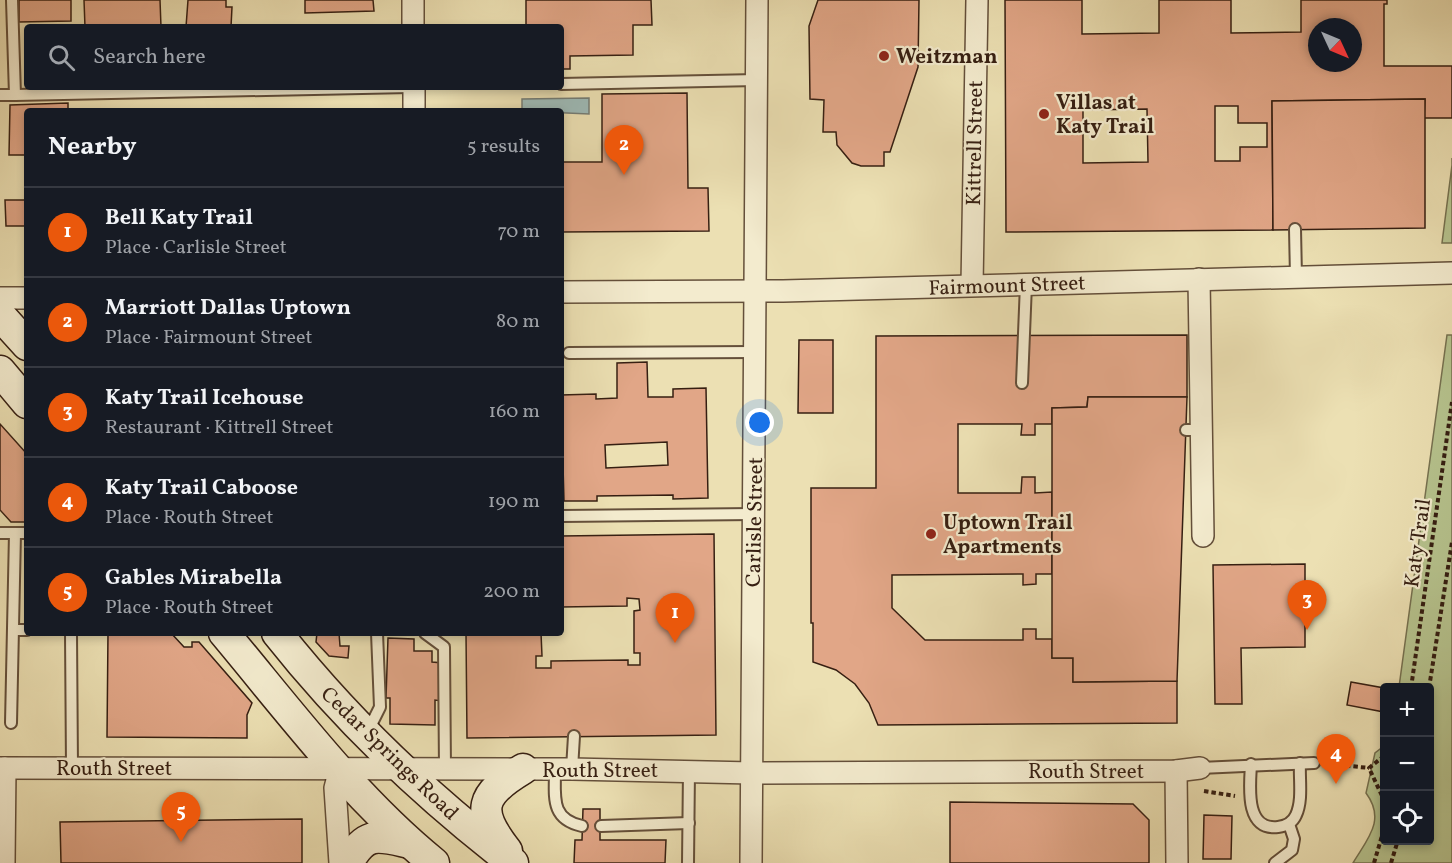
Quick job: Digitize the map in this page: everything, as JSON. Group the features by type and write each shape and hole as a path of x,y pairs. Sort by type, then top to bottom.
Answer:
{"main road":[{"path":"0,315 24,342"},
{"path":"0,371 24,399"},
{"name":"Cedar Springs Road","path":"227,636 339,769 410,843 434,863"},
{"name":"Cedar Springs Road","path":"279,636 308,672 367,734 469,829 515,863"},
{"path":"515,863 496,837 486,814 492,790 523,769"},
{"path":"348,863 357,848 375,836 410,843"}],"street":[{"path":"412,0 413,24"},
{"name":"Carlisle Street","path":"751,863 757,0"},
{"name":"Kittrell Street","path":"972,285 976,0"},
{"path":"412,90 414,108"},
{"name":"Fairmount Street","path":"564,292 756,291 1452,273"},
{"path":"1198,279 1194,430 1203,536"},
{"path":"0,298 24,298"},
{"path":"2,768 4,863"},
{"name":"Routh Street","path":"2,768 563,769 752,773 1176,771 1200,768"},
{"path":"339,769 336,788 340,863"},
{"path":"1176,771 1177,863"}],"lane":[{"path":"12,0 15,95"},
{"path":"564,84 757,80"},
{"path":"0,95 263,90"},
{"path":"1295,229 1296,277"},
{"path":"1022,383 1026,284"},
{"path":"569,353 755,351"},
{"path":"564,516 754,514"},
{"path":"0,533 24,532"},
{"path":"11,723 15,533"},
{"path":"13,630 24,630"},
{"path":"71,636 72,768"},
{"path":"367,734 380,706 377,636"},
{"path":"429,636 444,647 445,769"},
{"path":"574,736 563,769 555,805 558,812 570,823 582,826"},
{"path":"1251,764 1249,798 1254,816 1263,825 1276,828 1289,824 1299,806 1300,763"},
{"path":"1200,768 1314,763"},
{"path":"688,863 689,770"},
{"path":"601,826 689,823"},
{"path":"1275,863 1292,850 1294,839 1289,824"}],"path":[{"name":"Katy Trail","path":"1412,683 1452,402"},
{"path":"1430,683 1452,542"},
{"path":"1314,763 1369,768 1380,759"},
{"path":"1369,768 1380,791"},
{"path":"1197,790 1249,798"},
{"path":"1374,863 1380,843"},
{"path":"1391,863 1396,845"}],"green space":[{"path":"1452,165 1452,243 1442,243"},
{"path":"1447,335 1452,335 1452,863 1353,863 1373,829 1375,812 1366,793 1375,753 1380,749 1380,845 1434,845 1434,683 1400,683"}],"water":[{"path":"589,98 589,114 564,113 564,108 522,108 522,99"}],"building":[{"path":"19,0 71,0 71,21 19,22"},
{"path":"84,0 160,0 161,24 85,24"},
{"path":"188,0 226,0 226,7 232,7 231,24 186,24"},
{"path":"305,0 373,0 374,11 305,13"},
{"path":"526,0 651,0 652,25 633,25 633,55 570,56 570,69 564,69 564,24 526,24"},
{"path":"818,0 919,0 918,67 890,152 884,152 884,166 861,166 852,163 837,145 836,132 823,132 824,100 810,99 809,26"},
{"name":"Villas at Katy Trail","path":"1005,0 1082,0 1082,34 1159,33 1159,0 1231,0 1231,33 1301,32 1301,0 1387,0 1387,4 1384,4 1384,66 1452,66 1452,118 1424,118 1425,99 1272,101 1273,230 1006,232","holes":["1215,106 1238,106 1238,123 1267,123 1267,147 1240,147 1240,161 1215,161","1147,109 1148,162 1083,163 1083,110"]},
{"path":"687,93 688,188 708,188 709,231 564,232 564,162 602,162 602,94"},
{"path":"1425,99 1425,228 1273,230 1272,101"},
{"path":"68,103 68,108 24,108 24,155 9,155 10,105"},
{"path":"5,200 24,200 24,226 6,226"},
{"name":"Uptown Trail Apartments","path":"1187,335 1187,397 1088,397 1087,407 1052,408 1052,424 1035,424 1035,435 1021,435 1022,424 958,424 958,493 1021,493 1022,477 1035,477 1035,493 1052,492 1052,574 1036,574 1036,584 1023,585 1023,574 892,575 892,608 925,640 1023,640 1023,629 1036,629 1036,639 1052,639 1052,658 1073,658 1073,682 1177,681 1177,723 878,725 869,703 855,684 836,670 813,662 813,623 811,623 811,488 876,488 876,336"},
{"path":"799,340 833,340 833,413 798,413"},
{"path":"647,362 648,397 673,397 673,389 706,388 708,498 673,499 673,495 597,496 597,501 564,501 564,395 596,394 596,399 617,398 617,363","holes":["667,442 668,465 606,468 605,445"]},
{"path":"1088,397 1187,397 1177,681 1073,682 1073,658 1052,658 1052,408 1087,407"},
{"path":"0,424 24,451 24,522 11,522 0,510"},
{"path":"714,534 716,735 467,738 466,636 541,636 542,656 536,656 536,668 551,668 551,661 628,660 628,665 640,665 640,653 634,653 634,611 640,610 639,599 627,598 627,606 564,607 564,536"},
{"path":"1305,564 1305,647 1241,648 1242,704 1215,704 1213,565"},
{"path":"108,636 174,636 184,647 192,647 192,642 199,642 252,703 247,715 247,738 107,737"},
{"path":"317,636 339,636 340,646 349,646 348,658 329,656 316,642"},
{"path":"388,638 414,639 414,651 432,651 432,662 443,663 442,701 435,700 435,725 390,724 390,698 386,698"},
{"path":"1351,682 1380,687 1380,711 1347,705"},
{"path":"950,802 1133,804 1149,820 1149,863 950,863"},
{"path":"583,809 600,809 600,840 666,840 665,863 574,863 575,840 582,840"},
{"path":"1204,815 1232,816 1231,859 1203,859"},
{"path":"302,819 302,863 61,863 60,822"}],"place":[{"name":"Weitzman","path":"884,56"},
{"name":"Villas at Katy Trail","path":"1044,114"},
{"name":"Marriott Dallas Uptown","path":"624,175"},
{"name":"Uptown Trail Apartments","path":"931,534"},
{"name":"Katy Trail Icehouse","path":"1307,630"},
{"name":"Bell Katy Trail","path":"675,643"},
{"name":"Katy Trail Caboose","path":"1336,784"},
{"name":"Gables Mirabella","path":"181,842"}]}
